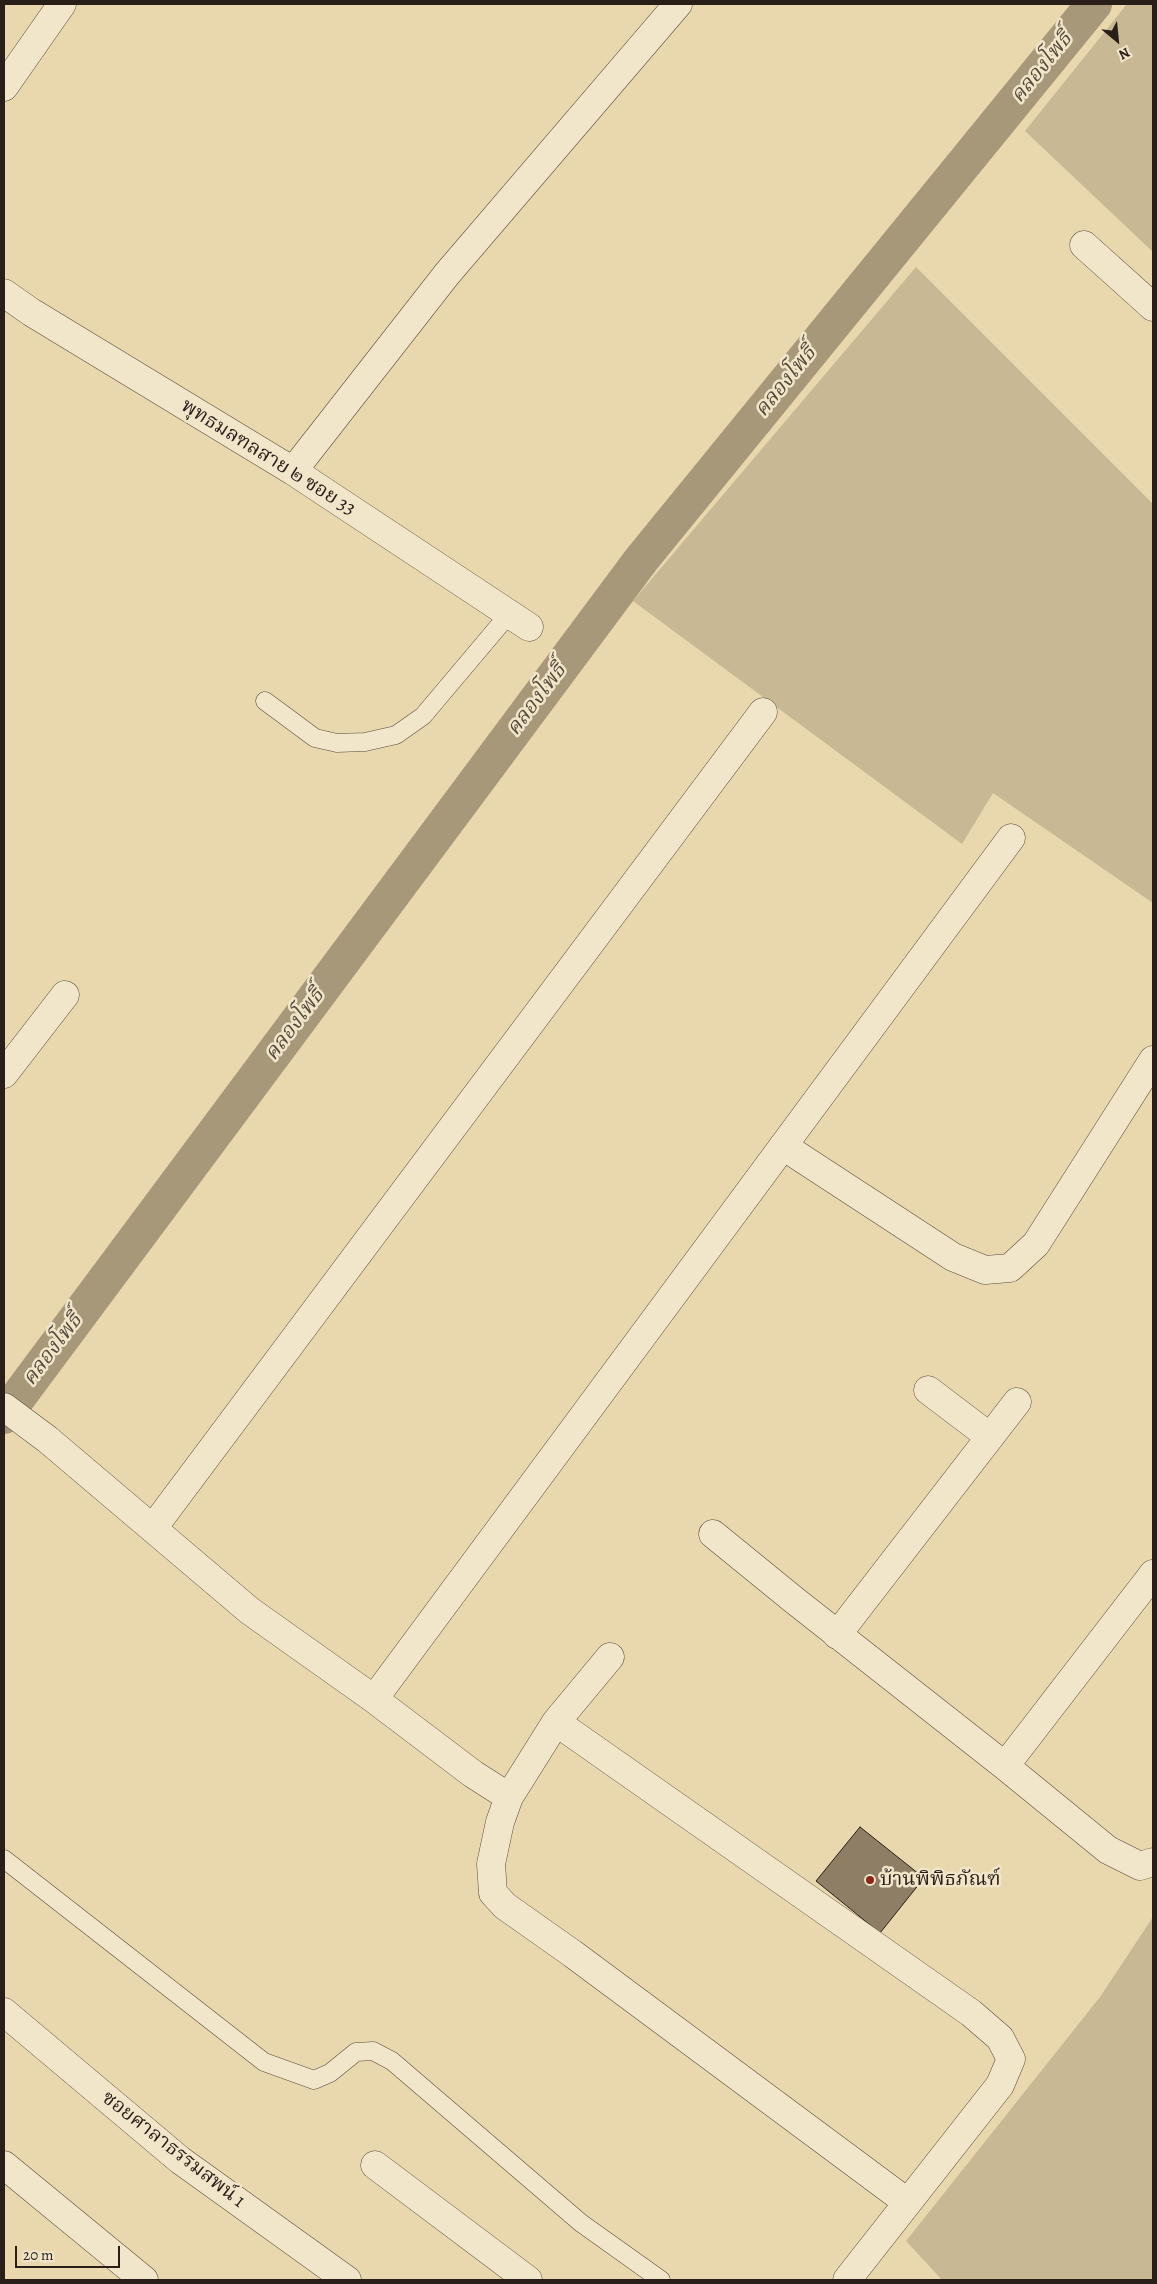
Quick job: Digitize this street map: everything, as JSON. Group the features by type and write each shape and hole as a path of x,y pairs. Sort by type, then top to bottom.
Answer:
{"street":[{"path":"4,88 62,4"},
{"path":"293,471 447,274 678,4"},
{"path":"1084,245 1153,307"},
{"name":"พุทธมลฑลสาย ๒ ซอย 33","path":"4,293 31,312 293,471 519,621"},
{"path":"153,1528 763,712"},
{"path":"374,1699 1011,838"},
{"path":"4,1074 65,995"},
{"path":"783,1146 953,1257 985,1270 1010,1268 1036,1244 1153,1060"},
{"path":"928,1390 990,1437"},
{"path":"837,1634 1017,1402"},
{"path":"4,1407 46,1439 250,1611 374,1699 473,1774 509,1797"},
{"path":"713,1534 1108,1850 1140,1866 1153,1862"},
{"path":"1005,1766 1153,1574"},
{"path":"610,1657 556,1722 509,1797 500,1822 491,1864 493,1894 505,1906 907,2202"},
{"path":"556,1722 972,2013 1000,2038 1011,2059 1000,2085 847,2280"},
{"name":"ซอยศาลาธรรมสพน์ 1","path":"4,2012 180,2160 347,2280"},
{"path":"4,2165 144,2280"},
{"path":"375,2165 528,2280"}],"lane":[{"path":"265,701 315,738 337,743 365,742 396,735 422,716 519,621"},
{"path":"4,1859 264,2062 314,2080 330,2073 356,2052 373,2051 392,2061 581,2223 661,2280"}],"shaded area":[{"path":"1127,4 1153,4 1153,252 1025,131"},
{"path":"916,267 1153,504 1153,903 993,793 962,844 633,601"},
{"path":"1153,1917 1153,2280 942,2280 906,2241 1100,1997"}],"building":[{"name":"บ้านพิพิธภัณฑ์","path":"860,1827 924,1878 880,1933 816,1881"}],"waterway":[{"name":"คลองโพธิ์","path":"4,1416 641,560 1094,4"}],"place":[{"name":"บ้านพิพิธภัณฑ์","path":"870,1880"}]}
